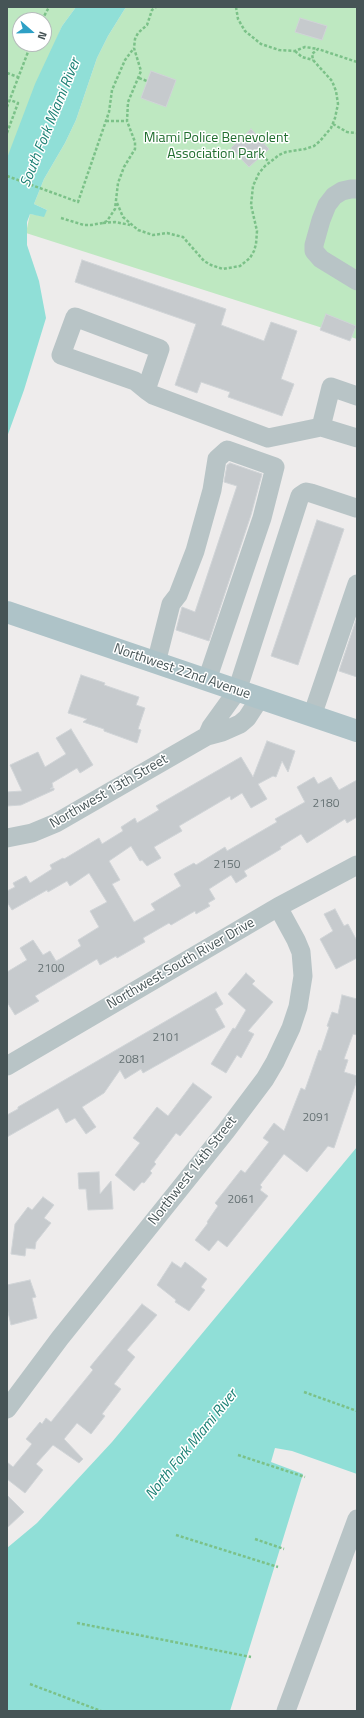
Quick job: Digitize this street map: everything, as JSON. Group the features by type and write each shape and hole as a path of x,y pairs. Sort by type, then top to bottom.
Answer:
{"main road":[{"name":"Northwest 22nd Avenue","path":"7,612 357,731"}],"street":[{"path":"357,189 351,189 334,196 327,205 314,245 314,251 321,259 357,281"},
{"path":"146,390 160,349 75,317 61,355 135,381 146,390 154,395 268,438 322,427 357,438"},
{"path":"322,427 331,387 357,396"},
{"path":"156,663 171,604 178,595 194,551 212,490 217,459 227,450 275,467 262,518 207,680"},
{"path":"207,736 211,727 237,691 300,496 306,492 311,493 356,508"},
{"path":"312,716 357,584"},
{"name":"Northwest 13th Street","path":"7,838 32,833 56,823 207,736 222,732 240,724 260,698"},
{"name":"Northwest South River Drive","path":"7,1066 278,907 357,865"},
{"name":"Northwest 14th Street","path":"7,1409 60,1338 226,1131 265,1079 275,1062 294,1021 303,976 300,952 296,940 278,907"},
{"path":"286,1711 357,1519"}],"path":[{"path":"103,223 112,216 117,202 118,184 124,167 135,150 135,142 127,121 128,102 141,71 134,48 135,39 138,33 147,25 152,10 156,7"},
{"path":"236,7 238,19 244,31 252,39 269,48 295,51 304,47 318,49 357,62"},
{"path":"7,176 78,202 109,112 112,90 118,75 134,48"},
{"path":"313,60 312,54 318,49"},
{"path":"117,202 123,217 138,230 153,235 167,233 183,237 204,261 211,265 223,269 240,266 250,258 254,251 257,231 251,205 251,195 253,186 259,174 269,162 286,152 314,146 320,141 333,124 338,108 336,91 332,81 313,60 302,57 295,51"},
{"path":"7,107 28,52"},
{"path":"7,74 18,77"},
{"path":"139,78 147,81"},
{"path":"7,133 18,103 10,100"},
{"path":"106,121 127,121"},
{"path":"333,124 347,132 357,133"},
{"path":"262,155 269,162"},
{"path":"61,218 84,225 115,222 131,225"},
{"path":"304,1392 357,1411"},
{"path":"238,1455 305,1477"},
{"path":"176,1535 278,1567"},
{"path":"255,1539 284,1549"},
{"path":"77,1623 251,1657"},
{"path":"30,1684 101,1711"}],"green space":[{"path":"7,7 76,7 62,26 52,50 52,12 12,12 12,52 51,52 7,159"},
{"name":"Miami Police Benevolent Association Park","path":"126,7 357,7 357,339 26,233 30,214 43,216 47,210 34,204 44,179 65,143 76,120 97,58 108,36"}],"water":[{"name":"South Fork Miami River","path":"76,7 126,7 108,36 97,58 76,120 65,143 44,179 34,204 47,210 44,217 30,214 27,222 27,245 39,281 46,318 24,390 7,437 7,158 35,84 50,52 52,52 52,47 62,26"},
{"name":"North Fork Miami River","path":"357,1147 357,1474 292,1451 275,1448 271,1462 303,1474 230,1711 7,1711 7,1548 37,1523 112,1442"}],"building":[{"path":"300,18 327,26 322,40 295,32"},
{"path":"151,71 176,80 166,107 141,98"},
{"path":"251,129 269,149 249,167 231,148"},
{"path":"82,260 226,309 221,325 264,341 271,322 297,331 281,379 294,384 282,416 228,397 230,392 201,382 197,393 175,385 196,324 75,282"},
{"path":"326,314 356,326 350,341 320,330"},
{"path":"230,463 262,474 251,515 209,641 176,630 182,607 195,612 237,486 224,482 227,465"},
{"path":"317,520 344,529 298,665 271,656"},
{"path":"357,620 357,677 339,671"},
{"path":"81,675 139,697 136,705 145,708 138,729 141,730 137,743 83,722 87,719 68,713"},
{"path":"71,729 93,765 80,773 77,768 52,783 53,787 50,789 54,788 54,790 21,805 7,806 7,792 22,791 10,765 38,752 45,767 66,754 56,738"},
{"path":"267,741 295,751 288,772 282,761 276,777 273,776 258,784 267,799 251,808 242,793 231,800 230,796 179,826 182,831 154,847 161,858 147,866 142,860 140,861 131,846 109,861 120,880 112,884 134,922 155,910 151,904 181,886 174,874 194,863 196,865 225,847 227,851 277,822 275,819 305,802 297,787 314,777 318,784 331,777 339,790 357,780 357,817 347,823 345,819 307,843 301,834 280,847 281,849 244,871 247,876 236,883 231,875 209,889 215,899 208,903 210,906 196,914 195,911 171,925 169,923 143,938 145,942 117,958 116,956 100,965 97,959 35,996 39,1001 15,1015 7,1002 7,972 27,960 20,948 33,940 43,955 50,951 56,961 60,959 81,946 78,940 99,927 90,911 107,902 89,873 70,886 67,881 48,892 47,890 12,910 7,902 7,891 15,887 13,883 26,876 30,883 52,869 50,865 63,858 64,859 99,838 102,844 123,831 121,827 135,818 137,823 159,810 156,806 241,757 253,777"},
{"path":"335,909 344,926 348,924 357,941 357,958 336,969 320,939 333,931 324,914"},
{"path":"246,973 255,981 252,984 273,1002 248,1031 254,1034 241,1058 237,1055 226,1073 211,1064 246,1010 228,994"},
{"path":"216,992 223,1004 215,1009 225,1027 143,1073 141,1069 125,1079 120,1070 104,1093 82,1107 96,1127 86,1134 75,1118 66,1123 58,1108 7,1137 7,1115 18,1109 18,1107"},
{"path":"342,995 357,999 357,1035 353,1034 344,1059 348,1060 344,1072 357,1076 357,1080 334,1148 328,1146 307,1172 284,1154 260,1185 262,1187 260,1190 268,1196 227,1247 218,1240 209,1251 195,1240 208,1223 207,1222 218,1206 215,1203 241,1170 245,1173 269,1142 263,1138 274,1123 284,1131 301,1088 305,1090 319,1050 321,1051 332,1012 338,1014"},
{"path":"193,1083 212,1097 180,1136 176,1133 154,1162 156,1164 150,1171 152,1173 144,1183 142,1182 134,1191 115,1175 140,1143 133,1138 157,1107 168,1116"},
{"path":"99,1172 100,1194 111,1181 113,1209 88,1210 86,1189 79,1189 78,1173"},
{"path":"43,1197 54,1205 44,1218 51,1223 36,1242 35,1249 26,1248 25,1256 11,1254 15,1224 28,1207 32,1210"},
{"path":"172,1262 181,1268 185,1262 207,1279 201,1287 205,1290 189,1311 175,1302 176,1300 157,1285"},
{"path":"30,1280 36,1297 32,1298 37,1318 11,1325 7,1308 7,1285"},
{"path":"142,1304 157,1315 127,1350 135,1357 114,1384 121,1389 102,1414 105,1416 91,1434 77,1423 64,1439 83,1459 79,1463 53,1445 36,1464 43,1470 25,1493 7,1479 7,1462 13,1467 32,1444 26,1439 40,1422 42,1424 46,1418 51,1422 93,1370 90,1367"},
{"path":"7,1495 24,1512 7,1528"}]}
